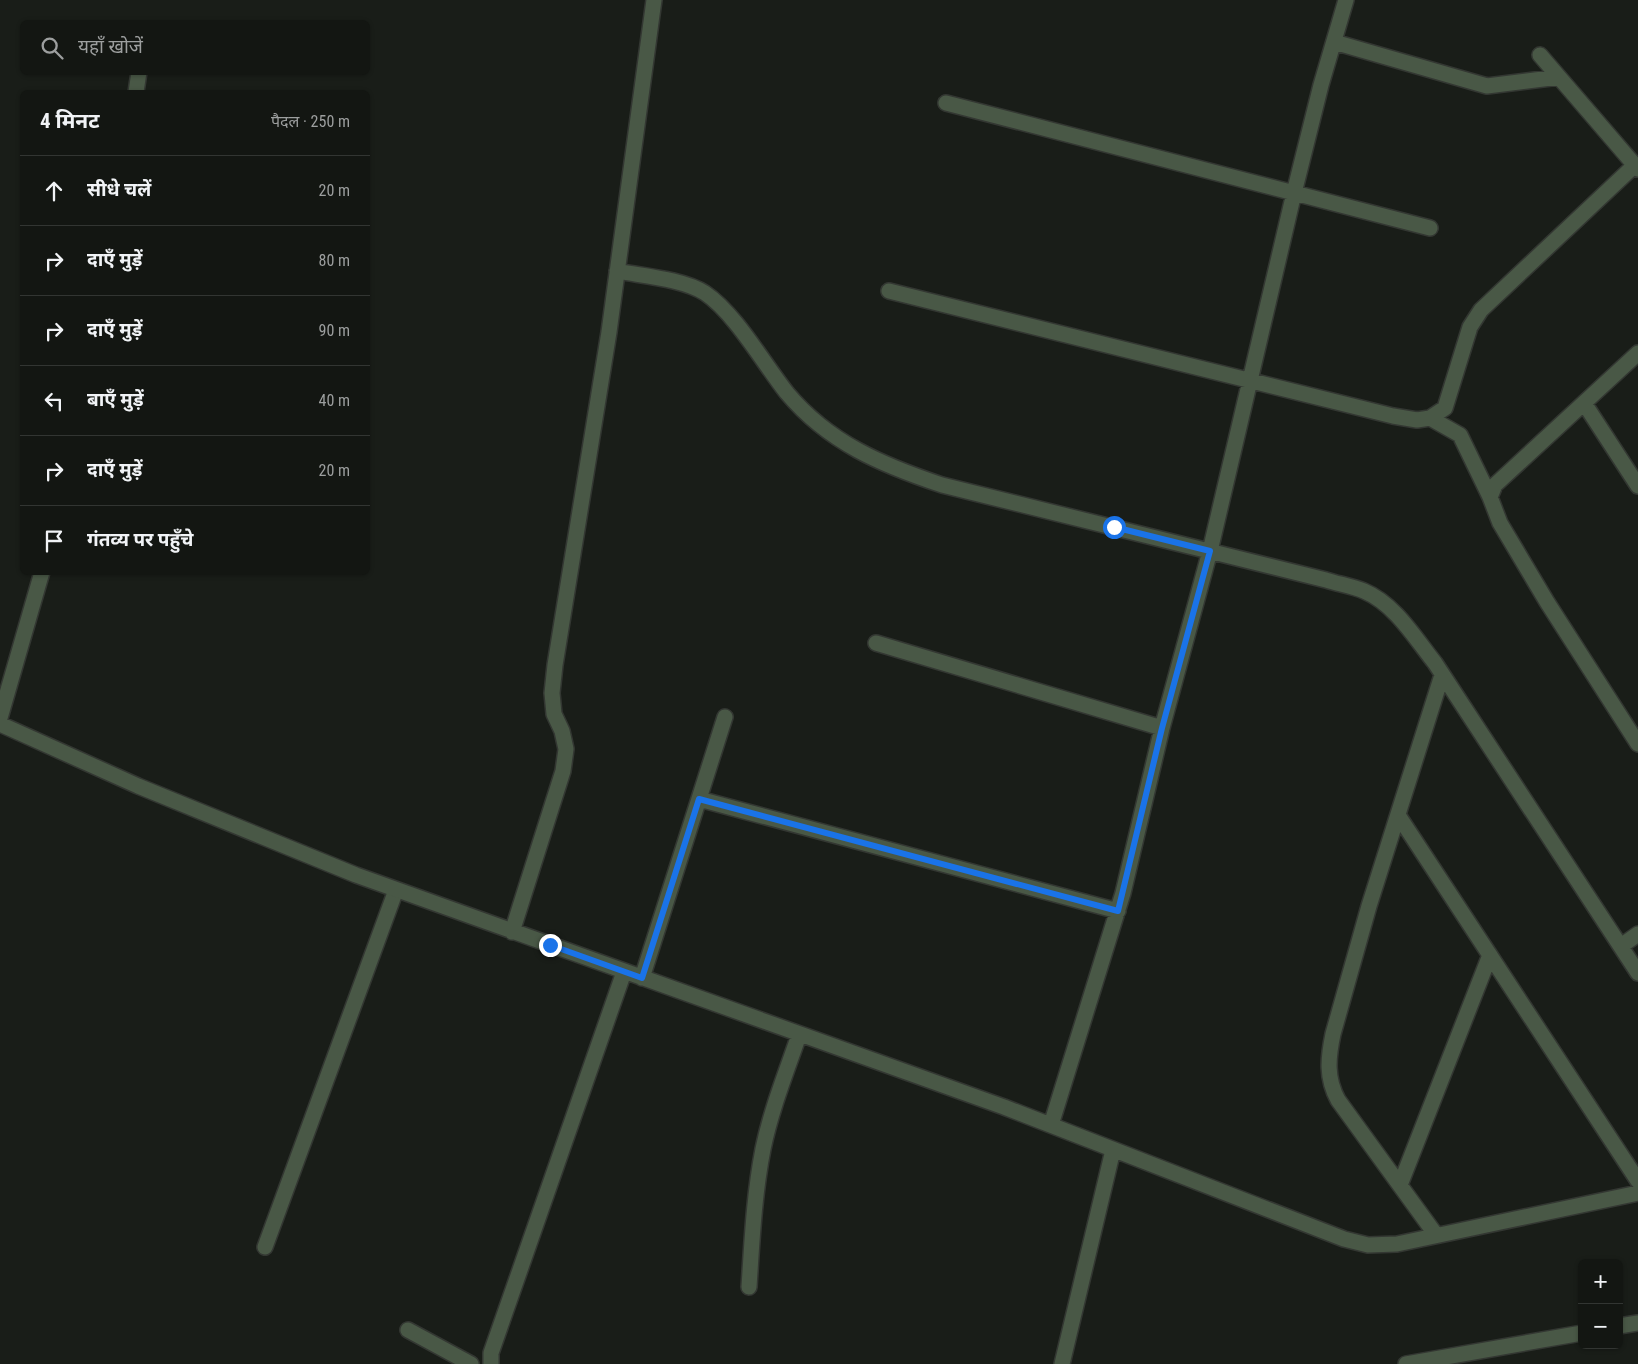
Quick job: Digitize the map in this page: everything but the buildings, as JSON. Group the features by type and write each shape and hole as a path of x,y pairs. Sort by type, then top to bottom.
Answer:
{"street":[{"path":"512,932 563,771 566,749 562,731 554,714 552,694 555,665 617,271 654,0"},
{"path":"1051,1125 1118,911 1162,728 1210,551 1294,193 1346,0"},
{"path":"1334,42 1487,86 1559,77"},
{"path":"889,291 1393,416 1417,420 1430,418 1445,408 1470,327 1480,310 1636,167 1540,55"},
{"path":"136,90 139,75"},
{"path":"946,103 1430,228"},
{"path":"617,271 686,285 706,294 728,316 788,394 820,424 858,452 894,470 942,484 1365,592 1384,604 1404,623 1442,675 1638,973"},
{"path":"1490,497 1494,485 1638,353"},
{"path":"1584,403 1638,486"},
{"path":"1430,418 1460,435 1490,497 1493,510 1513,547 1638,744"},
{"path":"0,718 41,575"},
{"path":"876,643 1162,728"},
{"path":"1436,1235 1338,1100 1331,1086 1328,1070 1333,1034 1442,675"},
{"path":"642,978 724,717"},
{"path":"0,724 138,786 396,890 1051,1125 1112,1150 1360,1243 1368,1245 1397,1244 1638,1193"},
{"path":"699,799 1118,911"},
{"path":"1398,815 1638,1181"},
{"path":"265,1247 396,890"},
{"path":"1620,946 1638,934"},
{"path":"1400,1185 1490,955"},
{"path":"491,1364 491,1353 624,972"},
{"path":"749,1287 753,1223 764,1148 773,1113 799,1035"},
{"path":"1062,1364 1112,1150"},
{"path":"1623,1325 1638,1323"},
{"path":"408,1330 471,1364"},
{"path":"1406,1364 1473,1359 1578,1334"}],"route":[{"path":"550,945 642,978 699,799 1118,911 1162,728 1210,551 1114,527"}]}
